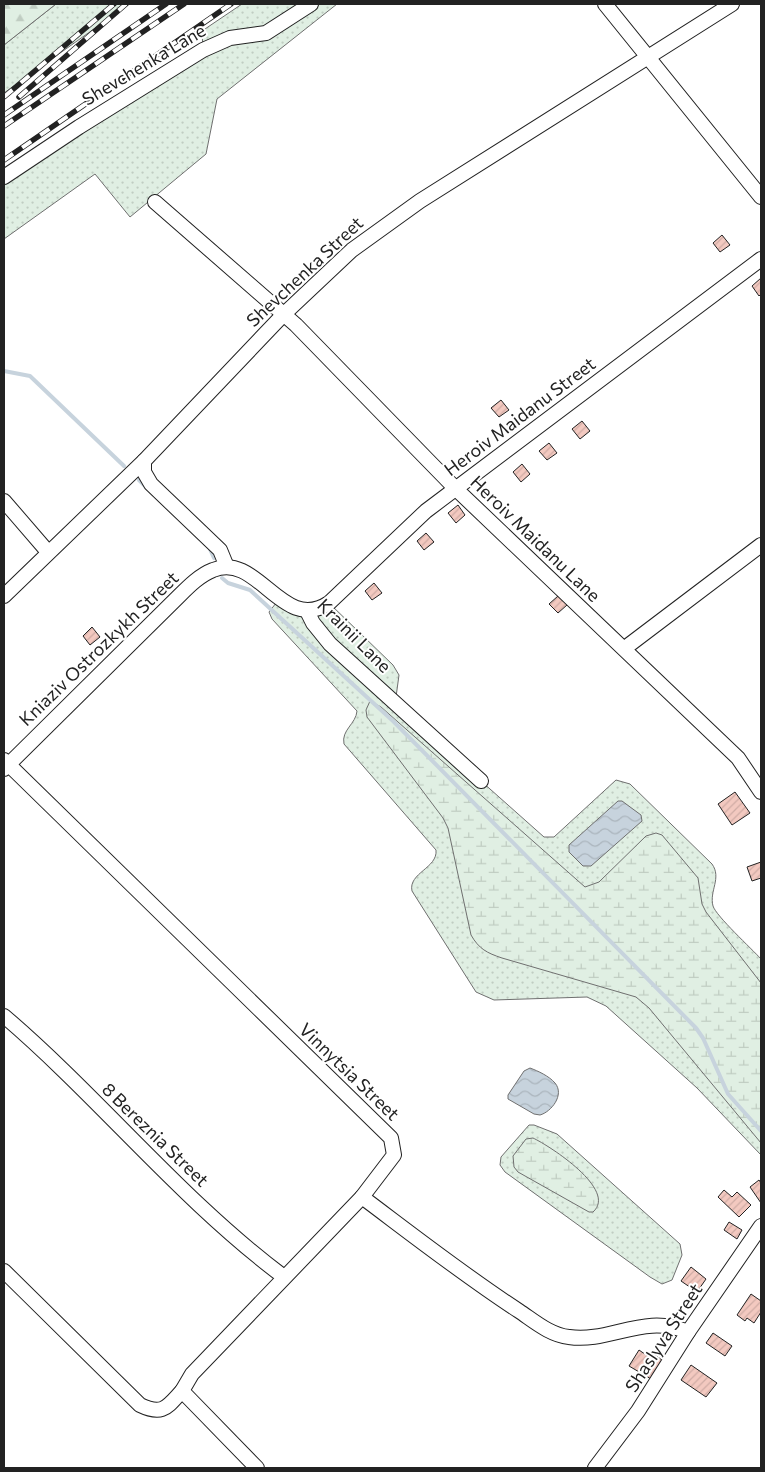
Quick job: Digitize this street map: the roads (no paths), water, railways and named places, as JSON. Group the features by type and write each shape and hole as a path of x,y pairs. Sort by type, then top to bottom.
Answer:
{"street":[{"name":"Shevchenka Lane","path":"4,177 79,126 203,50 230,38 266,33 311,4"},
{"path":"604,4 761,197"},
{"name":"Shevchenka Street","path":"4,596 144,461 283,315 352,250 384,226 647,56 732,4"},
{"name":"Heroiv Maidanu Lane","path":"156,202 303,332 455,488 625,648 738,758 761,792"},
{"name":"Heroiv Maidanu Street","path":"307,612 319,609 329,603 426,511 455,488 761,259"},
{"path":"144,461 144,472 151,484 220,550 226,567"},
{"path":"4,501 48,552"},
{"path":"625,648 761,545"},
{"name":"Krainii Lane","path":"226,567 244,572 286,602 307,612 313,623 330,644 481,781"},
{"name":"Kniaziv Ostrozkykh Street","path":"5,765 191,584 210,571 226,567"},
{"name":"Vinnytsia Street","path":"4,1271 140,1405 150,1410 160,1411 167,1407 182,1391 192,1374 362,1198 394,1155 390,1138 5,765"},
{"name":"8 Bereznia Street","path":"4,1016 38,1046 128,1138 216,1222 284,1277"},
{"path":"362,1198 481,1286 553,1332 578,1338 649,1325 668,1326 688,1332"},
{"name":"Shaslyva Street","path":"595,1468 638,1411 688,1332 761,1226"},
{"path":"182,1391 257,1468"}],"water":[{"path":"618,801 622,801 641,815 642,821 591,866 583,866 569,852 569,845"},
{"path":"530,1068 550,1078 558,1088 558,1098 552,1107 540,1115 534,1114 508,1099 508,1095 524,1071"}],"waterway":[{"path":"4,371 30,376 124,466"},
{"path":"139,480 146,487"},
{"path":"209,547 214,558"},
{"path":"222,578 228,583 250,590 393,721 696,1028 703,1038 728,1094 761,1131"}],"railway":[{"path":"4,97 114,4"},
{"path":"19,97 126,4"},
{"path":"4,115 166,4"},
{"path":"4,126 184,4"},
{"path":"4,160 231,4"}]}
